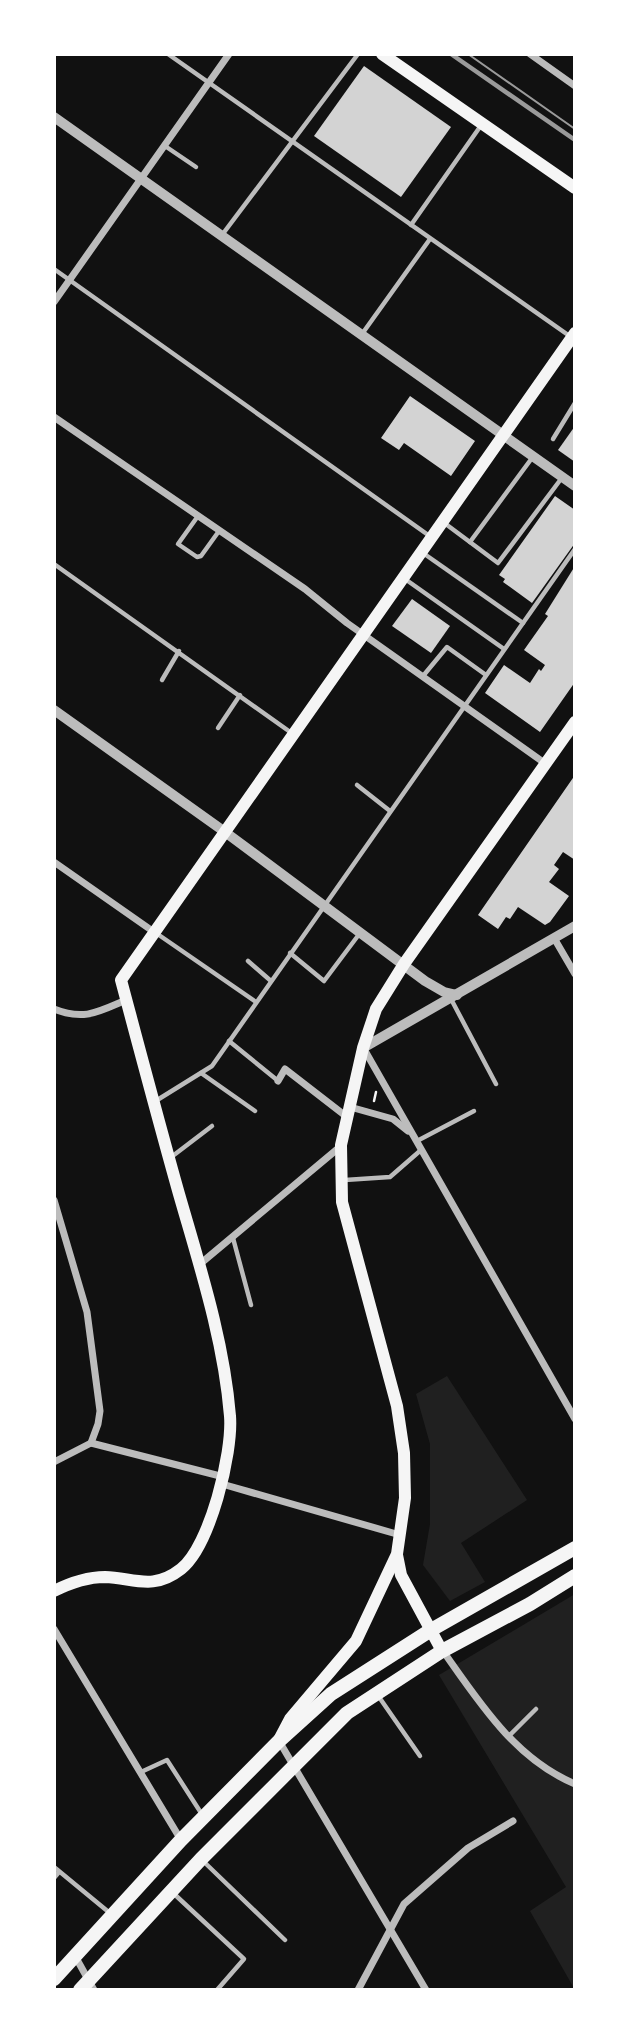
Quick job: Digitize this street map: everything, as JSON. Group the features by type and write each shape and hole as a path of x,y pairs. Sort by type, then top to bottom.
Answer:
{"main road":[{"path":"383,54 575,188"},
{"path":"54,1591 92,1578 153,1582 179,1570 198,1548 223,1481 231,1418 220,1346 200,1264 153,1103 121,980 574,337"},
{"path":"279,1741 290,1719 356,1641 397,1554 405,1498 404,1453 397,1406 342,1202 341,1145 363,1048 376,1009 404,964 575,722"},
{"path":"54,1979 181,1840 279,1741 331,1694 430,1630 575,1548"},
{"path":"397,1554 401,1575 442,1651"},
{"path":"88,1987 201,1859 347,1713 442,1651 530,1604 575,1576"}],"street":[{"path":"54,302 229,54"},
{"path":"530,54 575,86"},
{"path":"54,117 575,486"},
{"path":"54,416 305,589 363,634 546,764"},
{"path":"54,710 225,832 322,906 453,996"},
{"path":"54,862 154,932"},
{"path":"575,926 363,1048 575,1419"},
{"path":"554,937 575,974"},
{"path":"54,1009 72,1016 86,1015 126,1000"},
{"path":"278,1081 285,1069 349,1112 393,1119 411,1133"},
{"path":"200,1264 341,1145"},
{"path":"54,1200 88,1312 100,1412 91,1443 54,1462"},
{"path":"91,1443 400,1535"},
{"path":"54,1629 181,1840"},
{"path":"442,1651 493,1721 533,1758 562,1779 575,1784"},
{"path":"279,1741 426,1990"},
{"path":"358,1990 404,1904 468,1848 513,1821"},
{"path":"74,1955 88,1987"}],"lane":[{"path":"168,54 574,337"},
{"path":"222,236 358,54"},
{"path":"411,225 483,124"},
{"path":"164,146 196,167"},
{"path":"362,335 430,238"},
{"path":"54,269 431,537"},
{"path":"553,439 575,403"},
{"path":"470,542 533,457"},
{"path":"443,521 499,563 563,478"},
{"path":"198,516 178,544 201,556 219,531"},
{"path":"153,1103 212,1066 575,549"},
{"path":"421,552 523,623"},
{"path":"54,564 293,734"},
{"path":"403,578 504,649"},
{"path":"423,676 447,647 486,675"},
{"path":"162,680 179,651"},
{"path":"218,728 240,695"},
{"path":"357,785 390,811"},
{"path":"154,932 256,1002"},
{"path":"290,953 324,981 360,933"},
{"path":"248,961 271,981"},
{"path":"453,996 496,1084"},
{"path":"229,1041 278,1081"},
{"path":"201,1073 255,1111"},
{"path":"416,1141 474,1111"},
{"path":"169,1158 212,1126"},
{"path":"342,1180 390,1177 421,1150"},
{"path":"232,1237 251,1305"},
{"path":"376,1694 420,1756"},
{"path":"509,1736 536,1710"},
{"path":"140,1772 167,1760 204,1817"},
{"path":"201,1859 285,1941"},
{"path":"54,1867 112,1915"},
{"path":"54,1878 59,1872"},
{"path":"171,1892 244,1959 217,1990"}],"shaded area":[{"path":"447,1376 527,1500 461,1543 485,1582 450,1601 423,1565 430,1524 430,1444 416,1394"},
{"path":"575,1594 575,1990 530,1911 566,1887 439,1675"}],"building":[{"path":"364,66 451,127 401,197 314,136"},
{"path":"410,396 475,441 451,476 404,443 399,450 381,438"},
{"path":"575,426 575,462 558,450"},
{"path":"555,496 575,510 575,543 532,603 503,582 505,579 499,575"},
{"path":"575,566 575,682 540,732 485,693 504,665 530,683 539,669 541,671 545,665 524,650 548,616 545,614"},
{"path":"412,599 450,626 431,653 392,626"},
{"path":"575,775 575,860 563,852 554,865 559,869 549,882 569,896 545,925 518,907 510,919 506,917 498,929 478,915"}],"tram line":[{"path":"468,54 575,129"}],"railway":[{"path":"451,54 575,140"}]}
